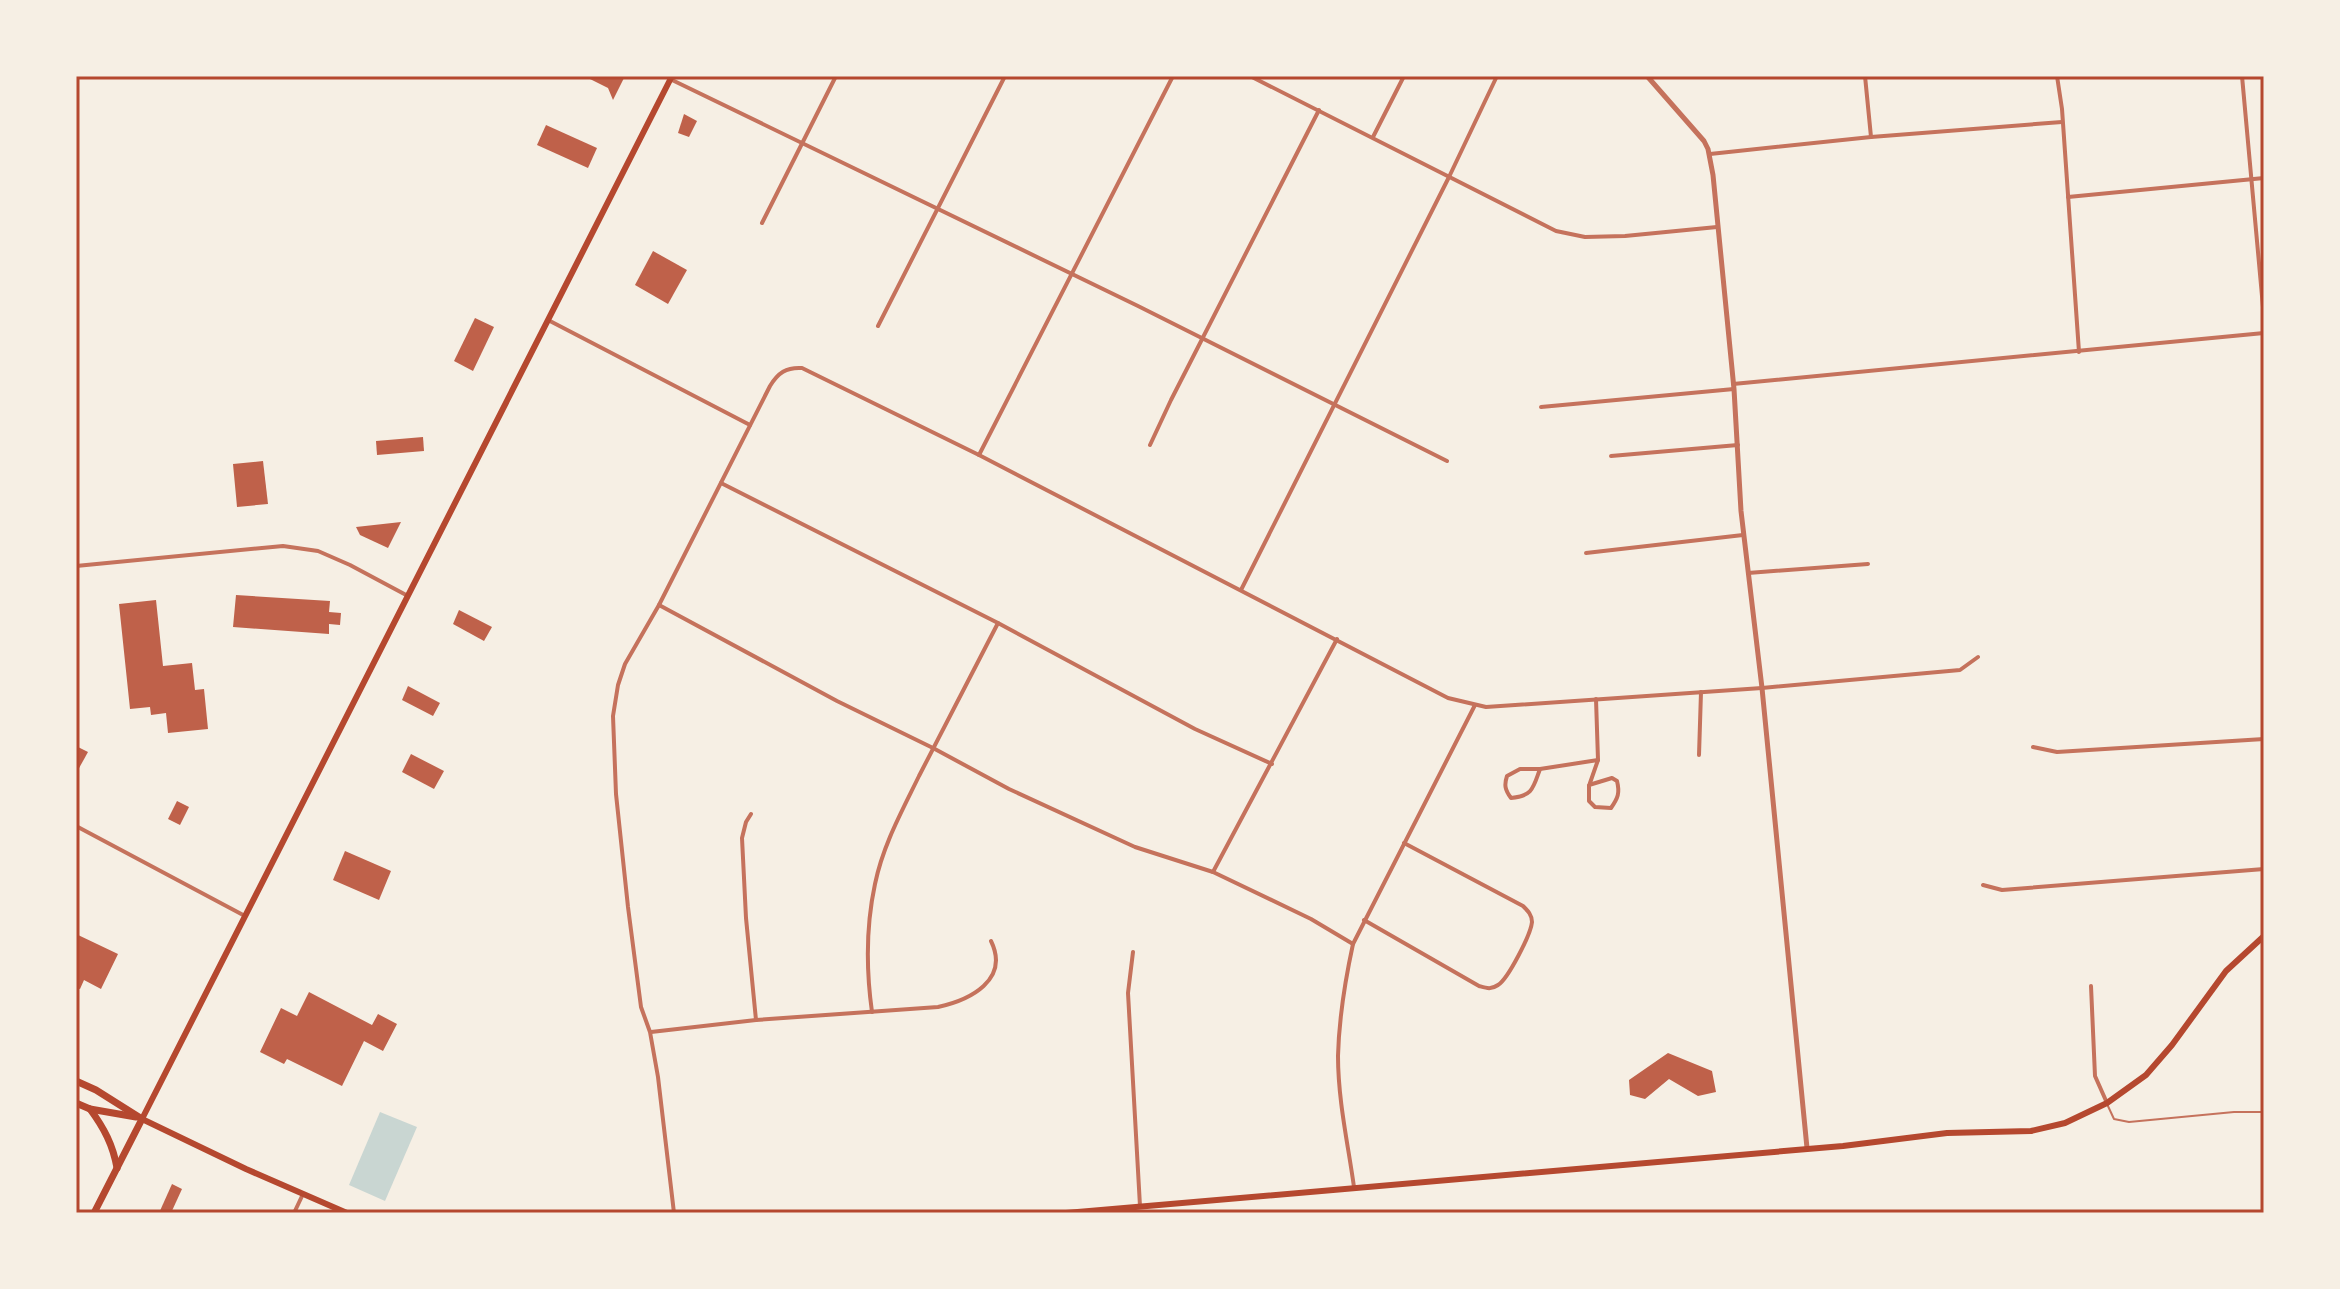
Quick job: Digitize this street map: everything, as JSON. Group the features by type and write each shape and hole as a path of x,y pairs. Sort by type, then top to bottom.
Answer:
{"main road":[{"path":"94,1213 671,77"},
{"path":"1066,1213 1961,1132 2031,1131 2065,1123 2107,1103 2146,1075 2226,971 2264,936"},
{"path":"76,1081 142,1119 347,1213"},
{"path":"76,1103 90,1109 142,1119"},
{"path":"90,1109 107,1134 117,1168"}],"street":[{"path":"762,223 836,76"},
{"path":"878,326 1005,76"},
{"path":"979,455 1173,76"},
{"path":"1250,76 1556,231 1585,237 1717,227"},
{"path":"1373,137 1404,76"},
{"path":"1241,590 1497,76"},
{"path":"1647,76 1704,141 1709,154 1734,386 1743,535 1762,688 1807,1148"},
{"path":"1865,76 1871,137"},
{"path":"2057,76 2079,352"},
{"path":"2242,76 2264,318"},
{"path":"671,77 800,144 1203,337 1447,461"},
{"path":"1150,445 1319,110"},
{"path":"1709,154 2062,122"},
{"path":"2068,197 2264,178"},
{"path":"548,320 750,425"},
{"path":"1541,407 2264,333"},
{"path":"674,1213 658,1077 650,1032 641,1007 628,907 616,794 613,716 625,664 659,605 776,377 786,369 802,368 979,455 1448,698 1475,705 1509,706 1762,688 1960,670 1978,657"},
{"path":"1611,456 1738,445"},
{"path":"721,483 998,623 1195,729 1272,764"},
{"path":"1586,553 1743,535"},
{"path":"76,566 283,546 318,551 408,596"},
{"path":"1748,573 1868,564"},
{"path":"659,605 1009,789 1135,847 1213,872 1311,919 1353,944"},
{"path":"872,1012 867,953 869,919 885,847 998,623"},
{"path":"1213,872 1337,639"},
{"path":"1699,755 1701,692"},
{"path":"1589,785 1612,778 1617,781 1620,793 1611,808 1595,807 1589,801 1589,785 1598,760 1596,699"},
{"path":"1354,1187 1338,1057 1344,984 1353,944 1475,705"},
{"path":"2033,747 2057,752 2264,739"},
{"path":"1540,769 1532,790 1524,797 1511,798 1505,791 1507,776 1520,769 1598,760"},
{"path":"751,814 742,838 756,1020"},
{"path":"76,826 245,916"},
{"path":"1364,920 1487,988 1503,982 1519,953 1532,926 1529,911 1404,843"},
{"path":"1983,885 2002,890 2264,869"},
{"path":"650,1032 756,1020 938,1007 970,996 993,976 997,963 996,950 991,941"},
{"path":"1133,952 1128,993 1140,1206"},
{"path":"2091,986 2095,1076 2107,1103"},
{"path":"294,1213 303,1194"}],"lane":[{"path":"2107,1103 2114,1119 2129,1122 2264,1112"}],"shaded area":[{"path":"380,1112 417,1127 385,1201 349,1185"}],"building":[{"path":"584,76 625,76 613,100 608,88"},
{"path":"684,114 697,121 689,137 678,133"},
{"path":"546,125 597,148 588,168 537,145"},
{"path":"653,251 687,270 668,304 635,285"},
{"path":"475,318 494,327 473,371 454,361"},
{"path":"423,437 424,451 377,455 376,441"},
{"path":"263,461 268,504 237,507 233,464"},
{"path":"401,522 388,548 360,535 356,527"},
{"path":"236,595 330,601 329,612 341,613 340,625 329,624 329,634 233,627"},
{"path":"156,600 163,666 192,663 195,690 204,689 208,729 168,733 166,713 151,715 150,707 130,709 119,604"},
{"path":"459,610 492,627 484,641 453,624"},
{"path":"408,686 440,703 433,716 402,700"},
{"path":"76,746 88,752 78,770 76,769"},
{"path":"411,754 444,771 434,789 402,772"},
{"path":"177,801 189,807 180,825 168,819"},
{"path":"345,851 391,871 379,900 333,880"},
{"path":"76,934 118,954 101,989 84,980 80,989 76,988"},
{"path":"309,992 372,1025 378,1014 397,1024 383,1051 364,1041 342,1086 287,1059 284,1064 260,1052 281,1008 297,1016"},
{"path":"1668,1053 1712,1071 1716,1092 1698,1096 1669,1079 1645,1099 1630,1095 1629,1080"},
{"path":"172,1184 182,1189 171,1213 159,1213"}]}
